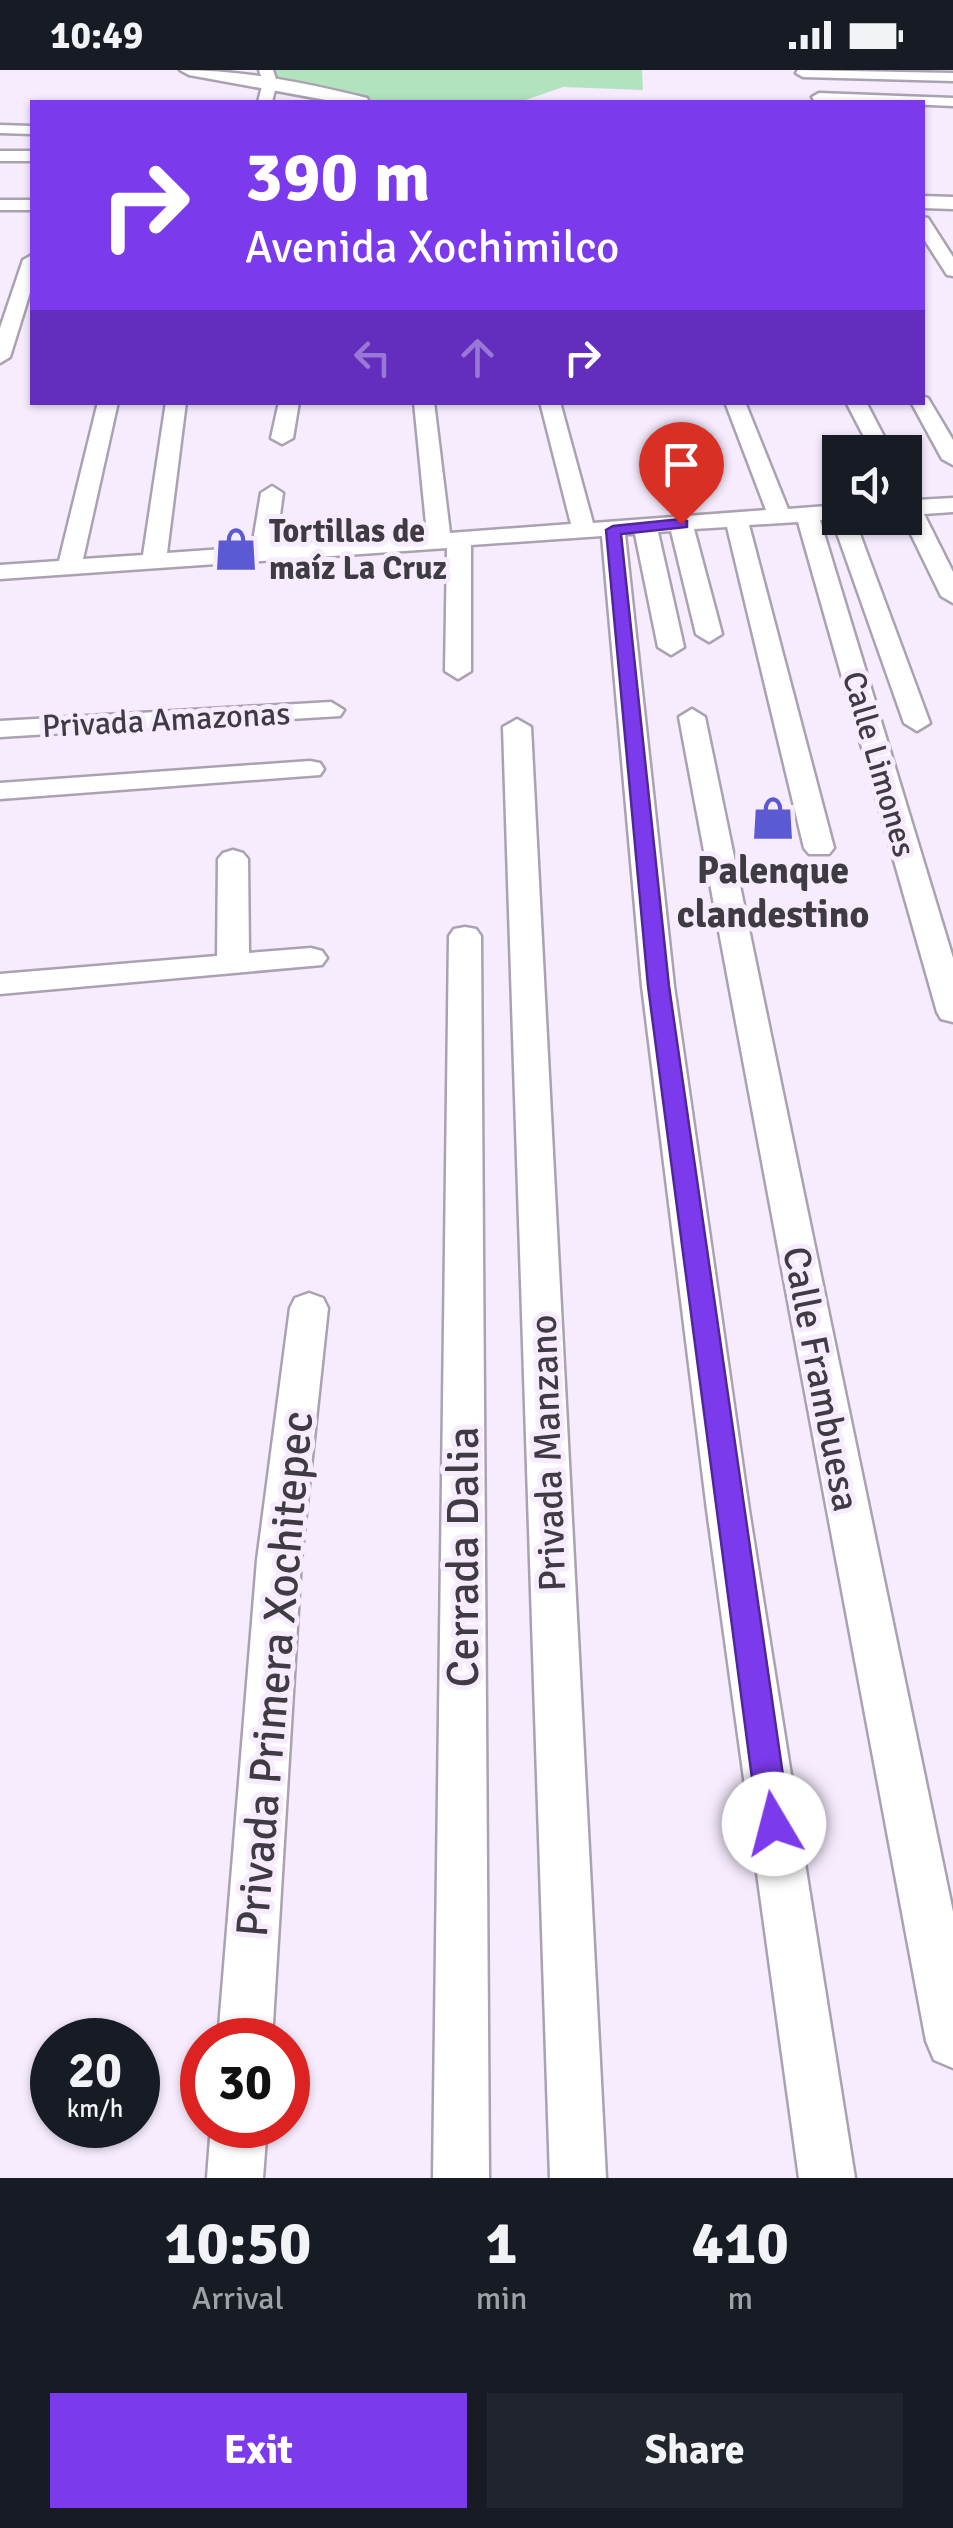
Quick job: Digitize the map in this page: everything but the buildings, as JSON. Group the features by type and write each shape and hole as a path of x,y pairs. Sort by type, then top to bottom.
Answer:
{"street":[{"path":"189,70 268,76 353,100"},
{"path":"803,73 953,77"},
{"path":"804,97 844,100"},
{"path":"925,102 953,102"},
{"path":"0,129 30,130"},
{"path":"0,156 30,156"},
{"path":"925,204 953,203"},
{"path":"0,205 30,205"},
{"path":"925,206 953,271"},
{"path":"0,358 30,266"},
{"path":"70,566 107,405"},
{"path":"154,561 176,405"},
{"path":"282,438 289,405"},
{"path":"425,405 450,542 458,671"},
{"path":"552,405 671,647"},
{"name":"Calle Limones","path":"738,405 794,515 953,1012"},
{"path":"858,405 873,435"},
{"path":"923,405 953,460"},
{"path":"263,554 272,493"},
{"path":"922,505 953,505"},
{"path":"0,572 822,515"},
{"path":"736,519 819,848"},
{"path":"681,524 709,634"},
{"path":"614,530 661,1005 728,1510 827,2178"},
{"path":"849,535 917,723"},
{"path":"921,535 953,596"},
{"name":"Privada Amazonas","path":"0,730 331,710"},
{"name":"Calle Frambuesa","path":"692,717 953,2041"},
{"name":"Privada Manzano","path":"517,728 578,2178"},
{"path":"0,791 310,769"},
{"path":"233,859 234,963"},
{"name":"Cerrada Dalia","path":"461,2178 465,936"},
{"path":"0,984 311,958"},
{"name":"Privada Primera Xochitepec","path":"247,2018 279,1560 309,1308"},
{"path":"235,2178 237,2148"}],"green space":[{"path":"270,70 642,70 643,90 563,87 526,100 358,100 272,80"}],"place":[{"name":"Tortillas de maíz La Cruz","path":"236,549"},
{"name":"Palenque clandestino","path":"773,818"}],"route":[{"path":"681,524 613,530 658,986 774,1824"}]}
